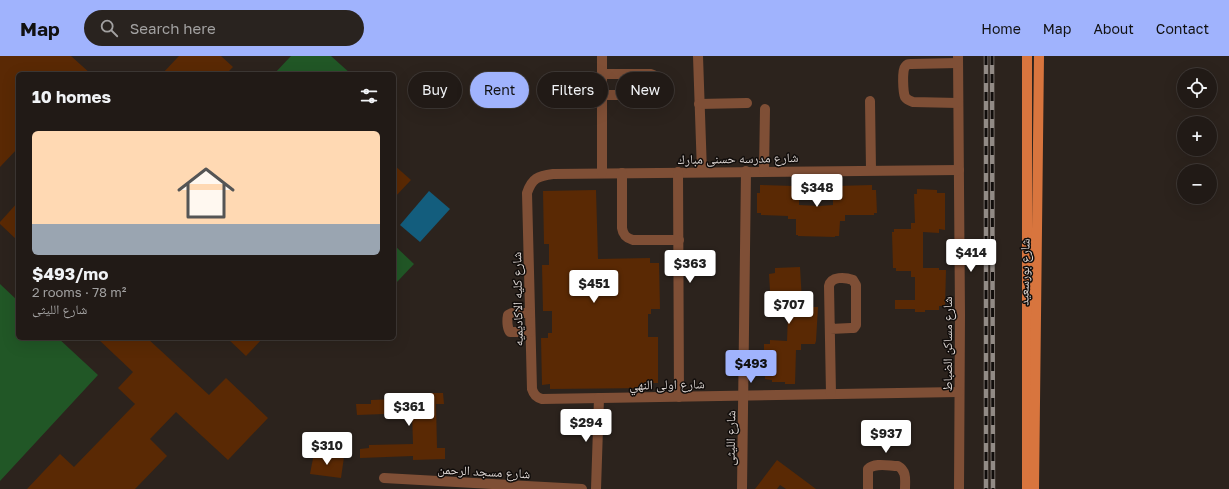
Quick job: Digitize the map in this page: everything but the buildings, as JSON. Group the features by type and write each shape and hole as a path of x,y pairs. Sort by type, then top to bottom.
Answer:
{"main road":[{"name":"شارع بورسعيد","path":"1027,56 1027,489"},
{"name":"شارع بورسعيد","path":"1034,489 1039,56"}],"street":[{"path":"602,56 602,72"},
{"path":"698,56 702,172"},
{"path":"958,60 911,64 904,68 903,72 904,93 905,98 908,101 958,103"},
{"name":"شارع مساكن الضباط","path":"958,60 958,489"},
{"path":"608,74 655,75 657,77 658,90 653,95 608,95"},
{"path":"870,101 871,170"},
{"path":"700,104 746,103"},
{"path":"602,108 602,173"},
{"path":"764,171 765,109"},
{"name":"شارع مدرسه حسنى مبارك","path":"527,193 530,184 535,179 542,175 553,174 959,170"},
{"name":"شارع الليثى","path":"742,489 746,171"},
{"path":"678,172 679,397"},
{"path":"622,173 622,228 625,236 633,240 679,240"},
{"name":"شارع كليه الاكاديميه","path":"527,193 532,389 534,394 542,399"},
{"path":"830,329 854,328 856,325 856,285 853,280 835,279 829,283 831,394"},
{"path":"530,313 512,313 508,315 508,329 510,332 530,332"},
{"name":"شارع اولى النهي","path":"542,399 959,392"},
{"path":"596,489 599,398"},
{"path":"868,489 868,469 871,466 876,465 898,466 902,468 905,474 905,489"},
{"name":"شارع مسجد الرحمن","path":"384,478 582,489"}],"green space":[{"path":"291,56 331,56 349,72 276,72"},
{"path":"396,247 414,264 396,283"},
{"path":"0,284 16,299 16,340 60,340 98,375 0,481"}],"water":[{"path":"429,191 450,209 420,242 400,225"}],"railway":[{"path":"986,56 986,489"},
{"path":"992,56 993,489"}]}
